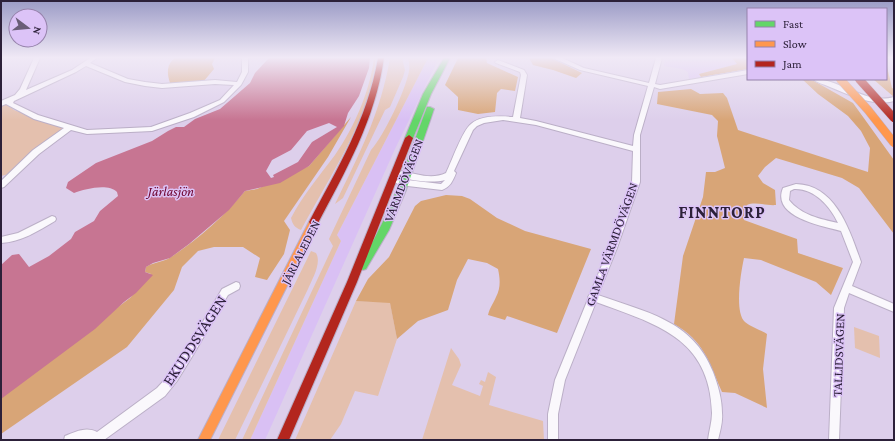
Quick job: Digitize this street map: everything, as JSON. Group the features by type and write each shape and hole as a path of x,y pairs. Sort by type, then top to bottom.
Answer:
{"main road":[{"name":"JÄRLALEDEN","path":"204,440 357,138 373,98 378,79"},
{"name":"VÄRMDÖVÄGEN","path":"283,440 352,282 427,94 435,79"},
{"name":"VÄRMDÖVÄGEN","path":"352,282 378,245 405,179 429,111 437,79"},
{"path":"841,80 868,110 894,143"},
{"path":"859,80 894,118"}],"street":[{"path":"18,95 23,90 28,79"},
{"path":"1,104 56,79"},
{"path":"121,79 127,81 162,86 215,82 239,84"},
{"path":"11,99 9,104 14,108 70,128 90,133 152,129 192,115 218,103 239,84 242,79"},
{"path":"516,120 523,79"},
{"path":"619,79 651,87 670,87 714,79"},
{"name":"GAMLA VÄRMDÖVÄGEN","path":"553,440 553,414 556,394 592,297 613,248 636,182 636,149 641,116 653,79"},
{"path":"818,80 845,92 865,98 890,101 894,100"},
{"path":"395,177 437,187 446,186 470,129 475,124 492,118 516,120 636,149"},
{"path":"1,187 36,152 70,128"},
{"name":"TALLIDSVÄGEN","path":"834,440 839,308 857,262 844,228 828,201 818,193 798,186 786,190 785,201 793,210 813,219 844,228"},
{"path":"1,240 13,238 52,219"},
{"name":"EKUDDSVÄGEN","path":"69,440 85,434 92,435 96,440 161,392 173,378 190,352 225,292 236,286"},
{"path":"848,288 894,308"},
{"path":"592,297 672,330 696,348 713,385 717,414 713,440"}],"shaded area":[{"path":"169,79 206,79 203,82 170,83"},
{"path":"370,79 372,79 366,103 347,147 301,230 294,226 291,218 306,193 335,155 349,133 360,109"},
{"path":"386,79 402,79 390,107 385,110 343,198 335,204 361,151 381,97"},
{"path":"407,79 417,79 337,235 341,241 250,440 242,440 333,246 329,239 371,150 388,124"},
{"path":"417,79 429,79 395,149 265,440 250,440 341,241 337,235"},
{"path":"448,79 518,79 515,91 501,89 497,93 495,112 478,114 458,110 458,97 445,85"},
{"path":"890,79 892,88 894,89 894,97 874,80"},
{"path":"803,80 814,81 853,103 894,160 894,234 859,188 842,178 776,158 765,167 758,176 763,183 775,190 776,205 754,203 747,205 744,220 797,239 798,253 843,268 831,295 816,282 761,260 744,258 739,292 740,310 745,322 767,334 763,369 767,408 735,393 722,392 709,362 699,345 674,324 683,256 703,197 706,172 715,172 725,168 717,136 718,121 712,115 657,104 658,92 691,89 700,94 723,93 727,98 738,130 868,172 870,148 861,131 848,116 818,94"},
{"path":"5,103 14,110 62,128 61,131 9,174 1,176 1,105"},
{"path":"351,117 328,157 284,221 290,230 284,254 267,280 255,277 260,258 243,247 214,247 198,251 182,267 174,290 127,347 1,434 1,396 130,298 151,274 145,272 146,267 168,259 191,243 220,218 245,191 257,189 309,166"},
{"path":"446,195 462,196 470,199 497,218 525,231 591,249 557,333 507,316 505,320 488,315 499,290 500,279 498,269 487,263 468,259 457,280 448,310 418,321 397,339 390,303 356,301 368,279 389,257 415,206 421,201"},
{"path":"311,251 316,253 318,257 314,276 235,440 218,440"},
{"path":"356,301 390,302 397,339 378,396 355,391 341,424 330,440 295,440"},
{"path":"854,327 879,336 880,358 855,348"},
{"path":"451,348 459,359 461,365 452,385 480,396 483,386 479,384 481,380 485,382 488,372 496,377 489,405 543,421 544,440 422,440"}],"water":[{"name":"Järlasjön","path":"252,79 365,79 359,96 348,113 344,126 309,166 280,183 245,191 229,210 189,244 170,258 153,263 146,267 145,272 153,275 136,293 95,329 1,399 1,265 12,255 19,254 29,267 49,256 71,239 75,232 94,221 100,211 118,196 117,192 113,189 102,187 74,193 66,188 68,182 96,163 152,141 176,127 184,127 195,119 220,109 250,83"}],"pier":[{"path":"329,123 337,127 312,142 298,162 273,175 274,177 271,178 266,171 272,160 291,150 307,131"}],"traffic: fast":[{"path":"409,138 427,94 436,79"},
{"path":"363,266 385,230 394,210 430,109"}],"traffic: slow":[{"path":"841,80 868,110 894,143"},
{"path":"204,440 314,222"}],"traffic: jam":[{"path":"314,222 355,143 372,101 378,79"},
{"path":"860,80 894,118"},
{"path":"283,440 352,282 409,138"}],"district":[{"name":"FINNTORP","path":"722,212"}]}
